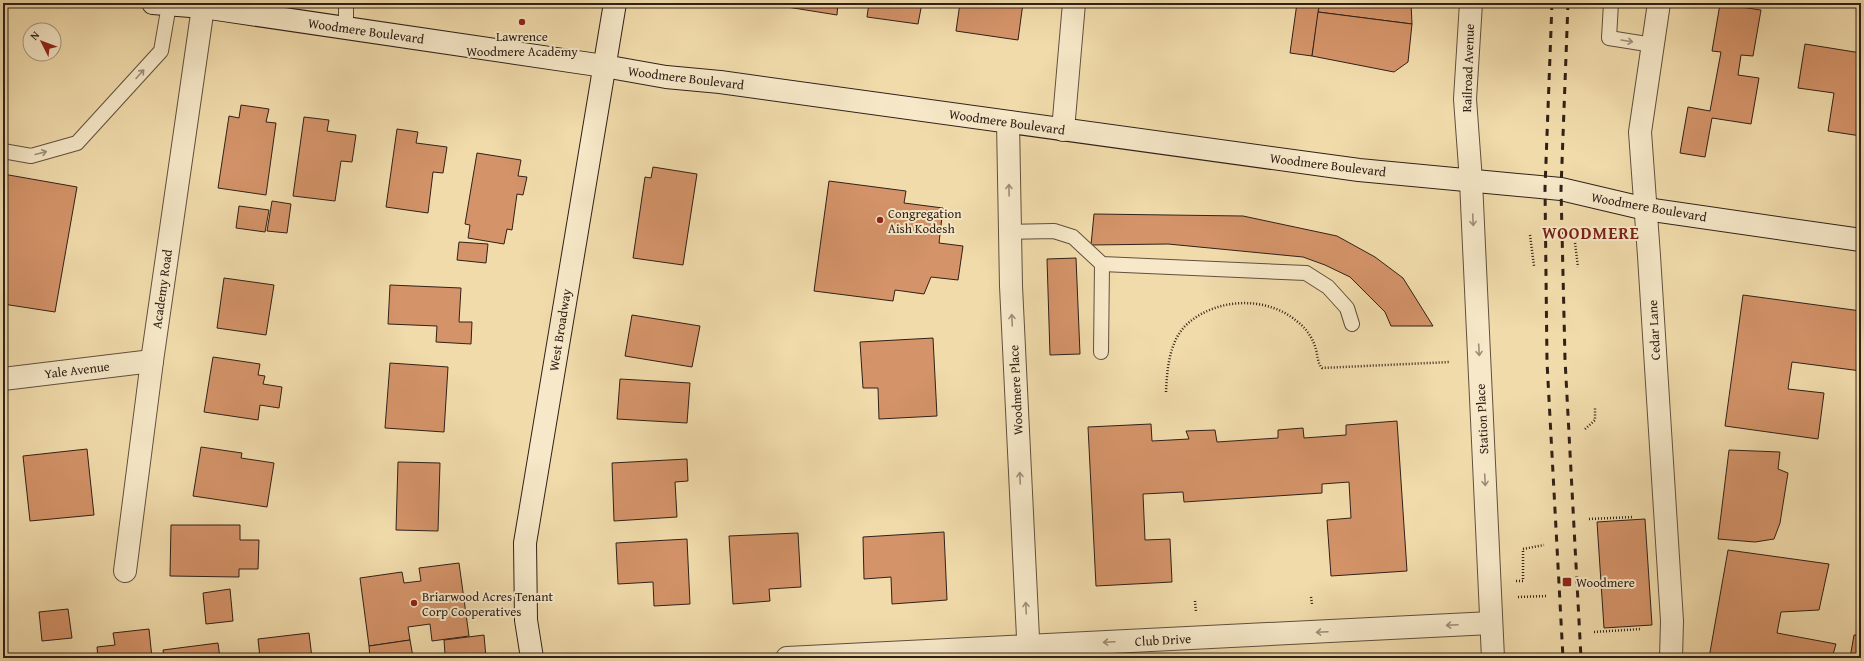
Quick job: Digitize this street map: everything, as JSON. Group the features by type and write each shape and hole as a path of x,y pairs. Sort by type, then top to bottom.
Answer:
{"street":[{"name":"West Broadway","path":"532,658 526,620 525,543 615,3"},
{"path":"1063,130 1074,3"},
{"name":"Railroad Avenue","path":"1471,3 1465,99 1471,181"},
{"name":"Cedar Lane","path":"1659,3 1640,132 1671,614 1671,658"},
{"name":"Woodmere Boulevard","path":"161,4 203,7 604,66 666,78 720,82 1359,170 1562,190 1646,209 1861,240"},
{"name":"Academy Road","path":"125,571 152,361 203,7"},
{"name":"Woodmere Place","path":"1008,122 1011,286 1029,652"},
{"name":"Station Place","path":"1471,181 1493,658"},
{"name":"Yale Avenue","path":"3,380 152,361"},
{"name":"Club Drive","path":"787,658 1029,652 1491,623"}],"lane":[{"path":"346,3 346,28"},
{"path":"1611,3 1609,38 1653,45"},
{"path":"3,151 30,156 77,143 161,51 161,4"},
{"path":"1010,232 1054,231 1073,237 1102,264 1306,273 1328,287 1347,308 1352,324"},
{"path":"1101,352 1102,264"}],"path":[{"path":"1530,235 1534,266"},
{"path":"1575,243 1578,267"},
{"path":"1166,392 1167,368 1174,345 1185,327 1202,314 1223,306 1245,303 1265,305 1283,311 1299,323 1310,335 1317,353 1319,364 1322,368 1450,362"},
{"path":"1585,429 1594,420 1595,407"},
{"path":"1589,519 1633,517"},
{"path":"1516,575 1516,582 1524,581 1523,549 1544,545"},
{"path":"1532,597 1547,596"},
{"path":"1594,632 1641,629"}],"building":[{"path":"781,3 838,3 837,15 781,6"},
{"path":"869,3 922,3 918,24 867,17"},
{"path":"960,3 1023,3 1018,40 956,31"},
{"path":"1297,3 1320,3 1312,56 1290,53"},
{"path":"1320,3 1411,3 1412,24 1318,12"},
{"path":"1720,4 1761,10 1753,56 1741,55 1738,75 1759,78 1751,124 1712,118 1705,157 1680,153 1688,107 1710,111 1721,52 1712,51"},
{"path":"1318,12 1412,24 1408,62 1394,72 1312,56"},
{"path":"1805,44 1861,53 1861,136 1828,131 1834,93 1798,88"},
{"path":"241,105 269,109 266,122 276,123 266,195 218,188 229,116 239,118"},
{"path":"304,117 329,120 327,131 356,135 352,162 341,161 335,201 293,196"},
{"path":"397,129 418,132 416,143 447,147 443,173 433,172 428,213 386,207"},
{"path":"477,153 521,160 518,176 527,177 523,195 517,194 512,230 507,229 504,244 468,238 470,225 465,224"},
{"path":"653,167 697,174 683,265 633,258 645,177 651,178"},
{"path":"3,174 77,187 55,312 3,304"},
{"path":"829,181 906,191 904,203 943,208 939,243 963,246 958,280 931,277 924,294 895,290 893,301 814,291"},
{"path":"272,201 291,204 287,233 267,231"},
{"path":"239,206 269,210 265,232 236,228"},
{"path":"1094,214 1243,216 1337,236 1375,257 1403,278 1433,326 1391,326 1385,312 1350,277 1325,265 1303,257 1168,244 1091,245"},
{"path":"459,242 488,244 486,263 457,260"},
{"path":"1076,258 1080,354 1050,355 1047,259"},
{"path":"224,278 274,285 266,335 217,328"},
{"path":"390,285 461,288 459,322 472,322 471,344 436,342 437,326 388,324"},
{"path":"1743,295 1861,311 1861,371 1792,362 1788,389 1824,393 1818,439 1725,426"},
{"path":"632,315 700,326 692,367 625,356"},
{"path":"933,338 937,416 879,419 878,388 863,388 860,342"},
{"path":"213,357 260,364 258,375 265,376 263,384 282,387 279,408 260,405 258,420 204,412"},
{"path":"390,363 448,367 444,432 385,428"},
{"path":"620,379 690,383 687,423 617,419"},
{"path":"1397,421 1407,571 1331,576 1327,520 1351,518 1349,482 1322,484 1322,493 1184,502 1183,492 1143,494 1145,540 1170,539 1172,582 1096,586 1088,427 1151,424 1152,441 1189,439 1186,431 1215,430 1217,442 1278,438 1278,430 1303,428 1304,438 1346,435 1346,425"},
{"path":"201,447 242,453 241,458 274,463 267,507 193,496"},
{"path":"87,449 94,515 30,521 23,456"},
{"path":"1729,450 1780,452 1778,469 1788,473 1780,523 1774,539 1755,542 1718,539"},
{"path":"687,459 688,481 675,482 677,517 614,521 612,463"},
{"path":"398,462 440,463 438,531 396,530"},
{"name":"Woodmere","path":"1645,519 1652,625 1604,628 1597,522"},
{"path":"171,525 240,525 240,540 259,540 258,569 239,569 239,577 170,576"},
{"path":"944,532 947,600 892,604 891,577 864,579 863,537"},
{"path":"798,533 801,587 769,589 770,601 733,604 729,536"},
{"path":"687,539 690,604 654,606 653,582 618,584 616,543"},
{"path":"1728,550 1829,564 1819,610 1781,612 1777,633 1836,644 1832,658 1709,658"},
{"name":"Briarwood Acres Tenant Corp Cooperatives","path":"459,563 469,636 432,641 430,624 408,627 410,640 369,646 360,578 402,572 404,583 421,581 419,568"},
{"path":"230,589 233,621 206,624 203,593"},
{"path":"68,609 72,638 42,641 39,612"},
{"path":"1860,614 1861,658 1850,658 1854,635 1857,635"},
{"path":"149,629 152,658 98,658 97,647 115,645 113,633"},
{"path":"309,633 312,658 260,658 258,639"},
{"path":"484,635 486,658 370,658 369,646 410,640 413,657 445,654 444,640"},
{"path":"218,643 220,658 164,658 163,650"},
{"path":"58,655 58,658 35,658"}],"railway":[{"path":"1552,3 1545,188 1547,362 1563,658"},
{"path":"1568,3 1561,189 1565,359 1581,658"}],"place":[{"name":"Lawrence Woodmere Academy","path":"522,22"},
{"name":"Congregation Aish Kodesh","path":"880,220"},
{"name":"Woodmere","path":"1567,582"},
{"name":"Briarwood Acres Tenant Corp Cooperatives","path":"414,603"}],"district":[{"name":"WOODMERE","path":"1591,232"}]}
